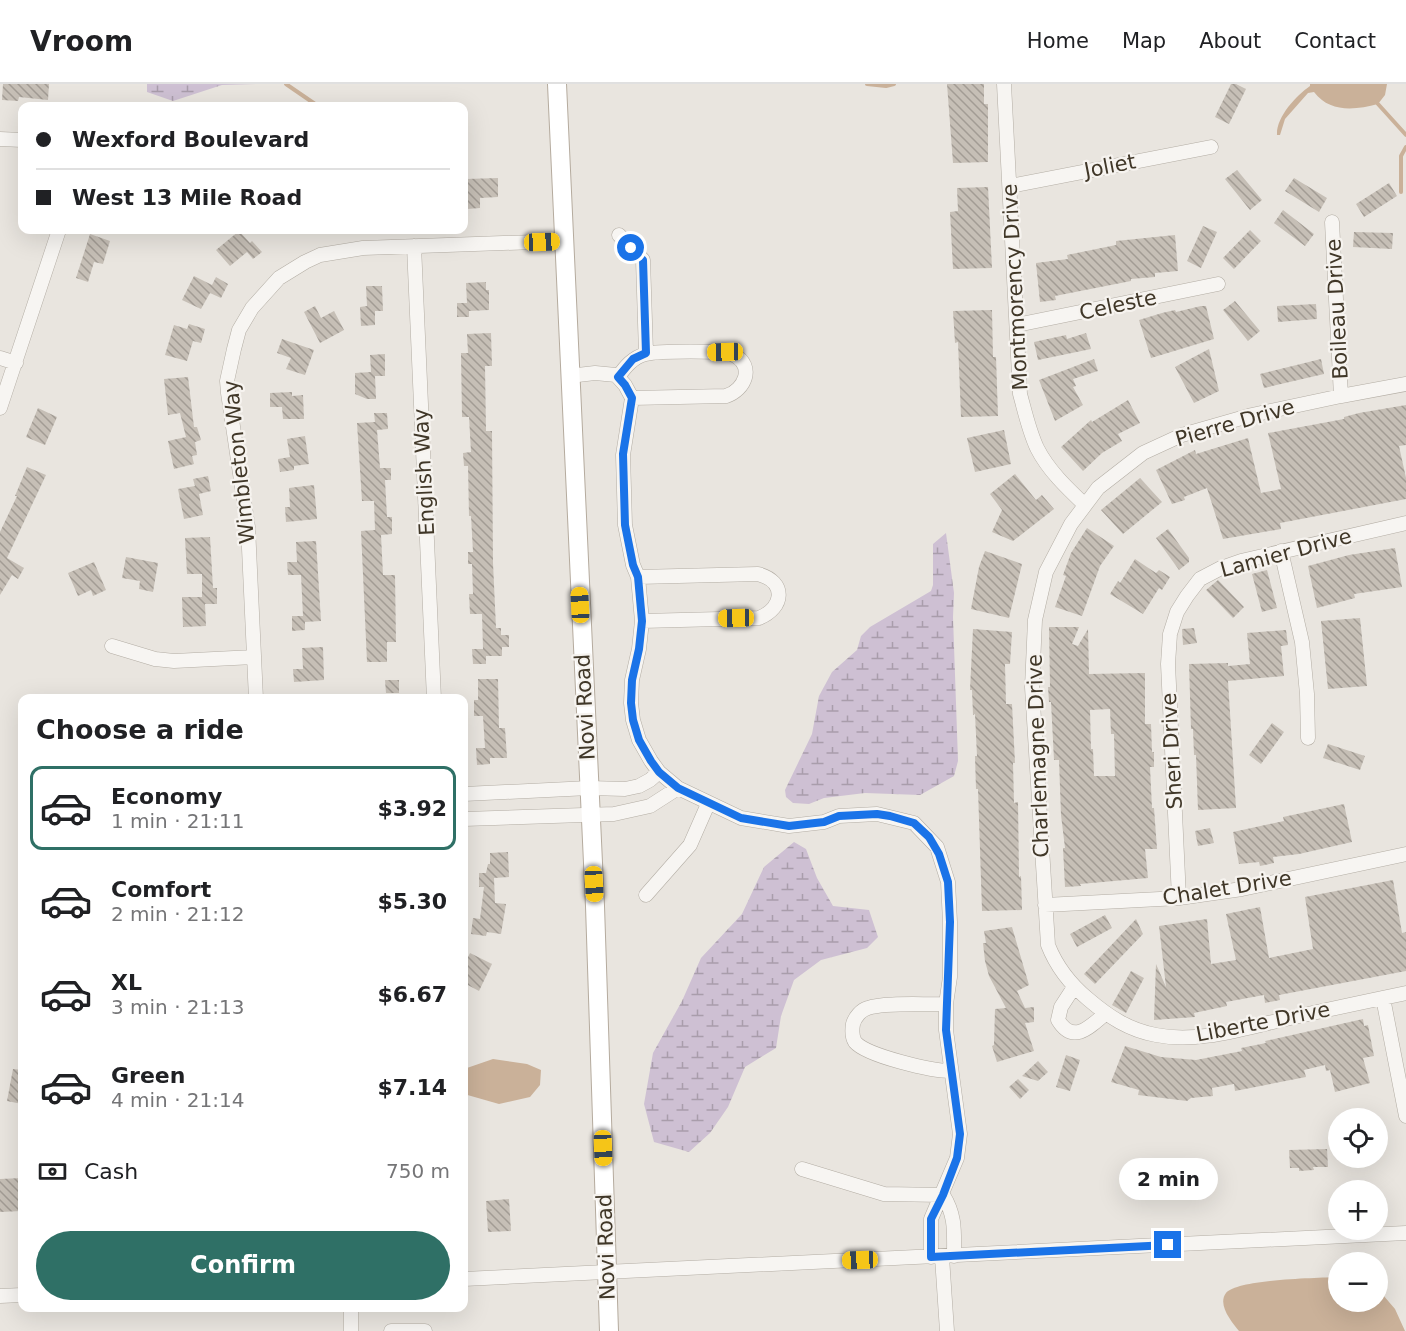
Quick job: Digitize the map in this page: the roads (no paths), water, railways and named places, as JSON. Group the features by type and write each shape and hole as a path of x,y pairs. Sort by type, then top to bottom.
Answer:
{"main road":[{"name":"Novi Road","path":"557,84 589,788 609,1331"}],"street":[{"name":"Montmorency Drive","path":"1004,84 1020,394 1038,449 1057,477 1085,506"},
{"path":"0,139 18,140"},
{"name":"Joliet","path":"1010,186 1211,147"},
{"name":"Boileau Drive","path":"1332,222 1341,396"},
{"path":"0,408 58,234"},
{"path":"619,235 643,260 646,353"},
{"name":"Wimbleton Way","path":"256,694 248,527 227,381 239,330 252,308 279,278 305,262 335,251 563,241"},
{"name":"English Way","path":"414,246 434,694"},
{"name":"Celeste","path":"1017,325 1218,284"},
{"path":"618,377 633,359 646,353 725,352 733,354 744,364 745,380 735,393 726,396 632,398"},
{"path":"0,358 16,363"},
{"path":"569,376 595,374 618,377 632,398 623,454 625,525 633,565 638,577 642,621 632,680 632,711 639,740 659,772 678,788 741,818 789,826 824,822 839,816 877,814 914,823 937,847 948,882 950,977 946,1004 946,1030 960,1134 957,1158 931,1219 943,1257 947,1331"},
{"name":"Pierre Drive","path":"1085,506 1098,488 1143,453 1182,435 1252,416 1406,384"},
{"name":"Charlemagne Drive","path":"1085,506 1071,524 1046,572 1035,620 1032,687 1048,945 1062,973 1091,1002"},
{"name":"Lamier Drive","path":"1181,606 1200,579 1241,561 1406,523"},
{"path":"1281,551 1302,642 1308,738"},
{"path":"638,577 758,574 772,580 779,594 779,601 774,608 759,618 642,621"},
{"name":"Sheri Drive","path":"1179,898 1168,664 1170,634 1181,606"},
{"path":"112,646 155,659 174,661 254,657"},
{"path":"468,794 589,788 625,789 639,786 659,772"},
{"path":"468,819 590,815 638,810 650,806 678,788"},
{"path":"646,895 690,845 708,804"},
{"name":"Chalet Drive","path":"1045,905 1179,898 1242,889 1406,854"},
{"path":"1074,987 1061,1007 1058,1020 1063,1029 1073,1033 1083,1031 1106,1013"},
{"name":"Liberte Drive","path":"1091,1002 1122,1024 1142,1032 1159,1036 1196,1038 1406,993"},
{"path":"1383,998 1406,1116"},
{"path":"946,1004 866,1008 853,1022 853,1038 857,1044 876,1053 928,1069 951,1071"},
{"path":"802,1169 884,1194 943,1195"},
{"path":"943,1195 954,1217 943,1257"},
{"path":"468,1279 1406,1233"},
{"path":"0,1296 18,1295"},
{"path":"351,1312 351,1331"},
{"path":"391,1331 425,1331"}],"waterway":[{"path":"286,84 312,102"},
{"path":"867,84 886,86 894,84"},
{"path":"1378,104 1406,135"},
{"path":"1401,192 1401,156 1406,147"}]}
